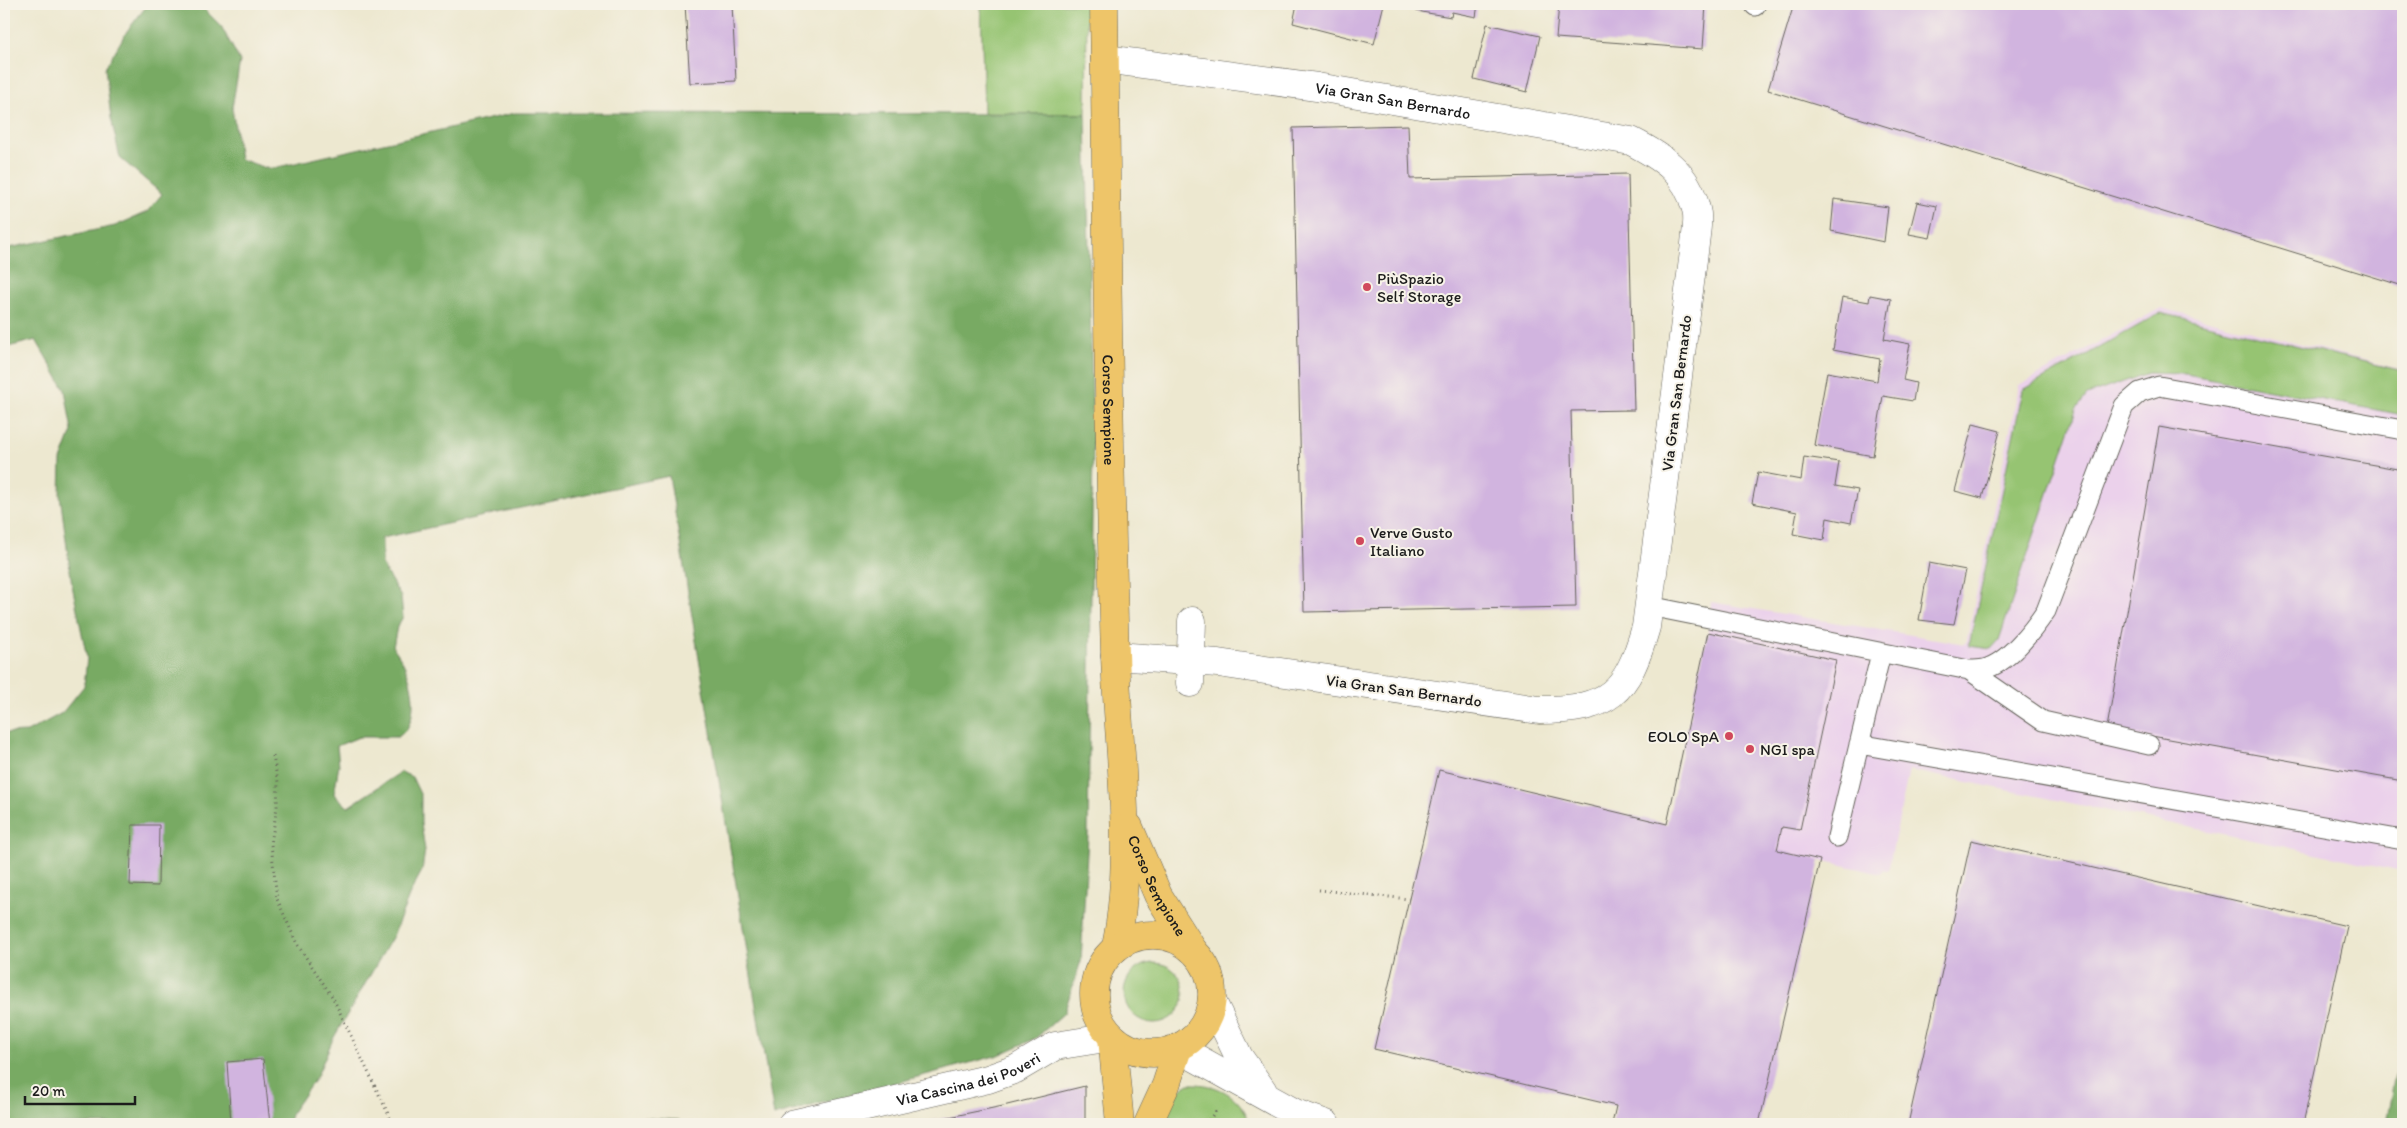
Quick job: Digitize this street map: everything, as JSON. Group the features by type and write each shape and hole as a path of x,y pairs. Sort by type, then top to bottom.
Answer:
{"main road":[{"name":"Corso Sempione","path":"1104,4 1114,656 1125,817 1122,911 1116,947"},
{"name":"Corso Sempione","path":"1125,817 1158,895 1194,952"},
{"path":"1144,936 1162,936 1177,940 1194,952 1205,966 1211,984 1212,1001 1208,1016 1201,1029 1178,1048 1160,1053 1142,1052 1127,1047 1112,1037 1102,1025 1095,1010 1093,992 1096,975 1104,960 1116,947 1127,940 1144,936"},
{"path":"1112,1037 1120,1124"},
{"path":"1148,1124 1166,1085 1178,1048"}],"street":[{"name":"Via Gran San Bernardo","path":"1105,59 1317,87 1631,141 1660,156 1683,177 1696,210 1695,244 1646,626 1631,671 1614,694 1570,710 1539,710 1218,663 1189,672 1114,656"},
{"path":"1189,672 1192,620"},
{"path":"1212,1001 1239,1057 1269,1097 1292,1118 1326,1124"},
{"name":"Via Cascina dei Poveri","path":"792,1124 988,1079 1016,1069 1055,1046 1112,1037"},
{"path":"1178,1048 1269,1097"}],"lane":[{"path":"1649,606 1969,670 1986,669 2007,655 2029,635 2046,611 2124,406 2140,392 2159,386 2403,430"},
{"path":"1838,837 1881,653"},
{"path":"1969,670 2043,721 2149,745"},
{"path":"1859,744 2403,840"}],"path":[{"path":"273,756 278,782 277,807 271,844 277,899 296,944 333,998 393,1124"},
{"path":"1319,890 1409,899"}],"shaded area":[{"name":"EOLO SpA","path":"2161,308 2403,370 2403,871 1909,770 1888,871 1883,869 1881,874 1667,824 1708,632 1711,602 1966,644 2019,386"}],"green space":[{"path":"148,4 199,4 221,26 240,61 232,108 240,159 269,169 515,113 1086,114 1093,442 1088,835 1081,961 1064,1013 1036,1038 999,1055 774,1116 669,476 382,538 382,565 401,597 403,617 397,627 393,647 404,664 411,684 413,695 412,715 408,727 398,737 359,737 337,746 339,765 334,794 348,807 401,772 412,777 421,796 421,823 425,850 422,871 411,891 393,936 333,1039 317,1076 292,1112 288,1124 4,1124 4,733 27,732 62,713 84,686 87,658 72,585 60,495 61,460 72,431 65,390 36,340 4,348 4,249 115,226 147,212 162,194 120,158 111,118 105,68 127,31"},
{"path":"981,4 1087,4 1086,114 984,113"},
{"path":"2161,313 2403,371 2403,415 2186,374 2148,373 2087,395 2076,410 1999,640 1991,649 1969,646 2023,390"},
{"path":"1154,963 1171,968 1179,976 1184,993 1179,1010 1171,1018 1154,1023 1137,1018 1129,1010 1124,993 1129,976 1137,968"},
{"path":"2403,1029 2403,1124 2386,1124"},
{"path":"1189,1084 1209,1086 1227,1093 1241,1106 1250,1124 1171,1124 1172,1118 1164,1113 1174,1093"},
{"path":"630,1117 679,1120 681,1124 596,1124"}],"building":[{"path":"685,4 732,4 736,81 690,83"},
{"path":"1297,4 1384,4 1374,44 1293,23"},
{"path":"1417,4 1478,4 1476,17 1452,12 1451,17 1416,11"},
{"path":"1559,4 1706,4 1703,49 1556,38"},
{"path":"1794,4 2403,4 2403,286 1768,90"},
{"path":"1487,24 1540,36 1527,92 1474,79"},
{"path":"1408,125 1410,179 1628,174 1634,410 1571,411 1576,607 1304,612 1293,128"},
{"path":"1834,199 1888,207 1884,242 1831,231"},
{"path":"1917,202 1937,206 1930,238 1909,234"},
{"path":"1870,295 1891,299 1884,339 1910,344 1903,380 1916,383 1913,401 1883,396 1873,456 1814,445 1827,372 1877,381 1880,359 1833,350 1842,297 1869,302"},
{"path":"1973,424 2000,431 1982,498 1955,491"},
{"path":"2159,427 2403,470 2403,781 2107,728"},
{"path":"1804,457 1839,462 1835,486 1858,490 1851,523 1827,518 1824,540 1793,534 1797,512 1752,503 1758,472 1801,480"},
{"path":"1929,563 1966,570 1954,624 1919,620"},
{"path":"1708,632 1836,660 1800,830 1782,827 1777,850 1820,860 1759,1124 1612,1124 1616,1106 1374,1049 1439,770 1667,824"},
{"path":"132,825 159,825 158,886 130,885"},
{"path":"1971,840 2347,926 2303,1124 1908,1124"},
{"path":"263,1059 270,1124 231,1124 227,1062"},
{"path":"1085,1086 1085,1124 915,1124 1003,1106"}],"place":[{"name":"PiùSpazio Self Storage","path":"1367,287"},
{"name":"Verve Gusto Italiano","path":"1360,541"},
{"name":"EOLO SpA","path":"1729,736"},
{"name":"NGI spa","path":"1750,749"}]}
